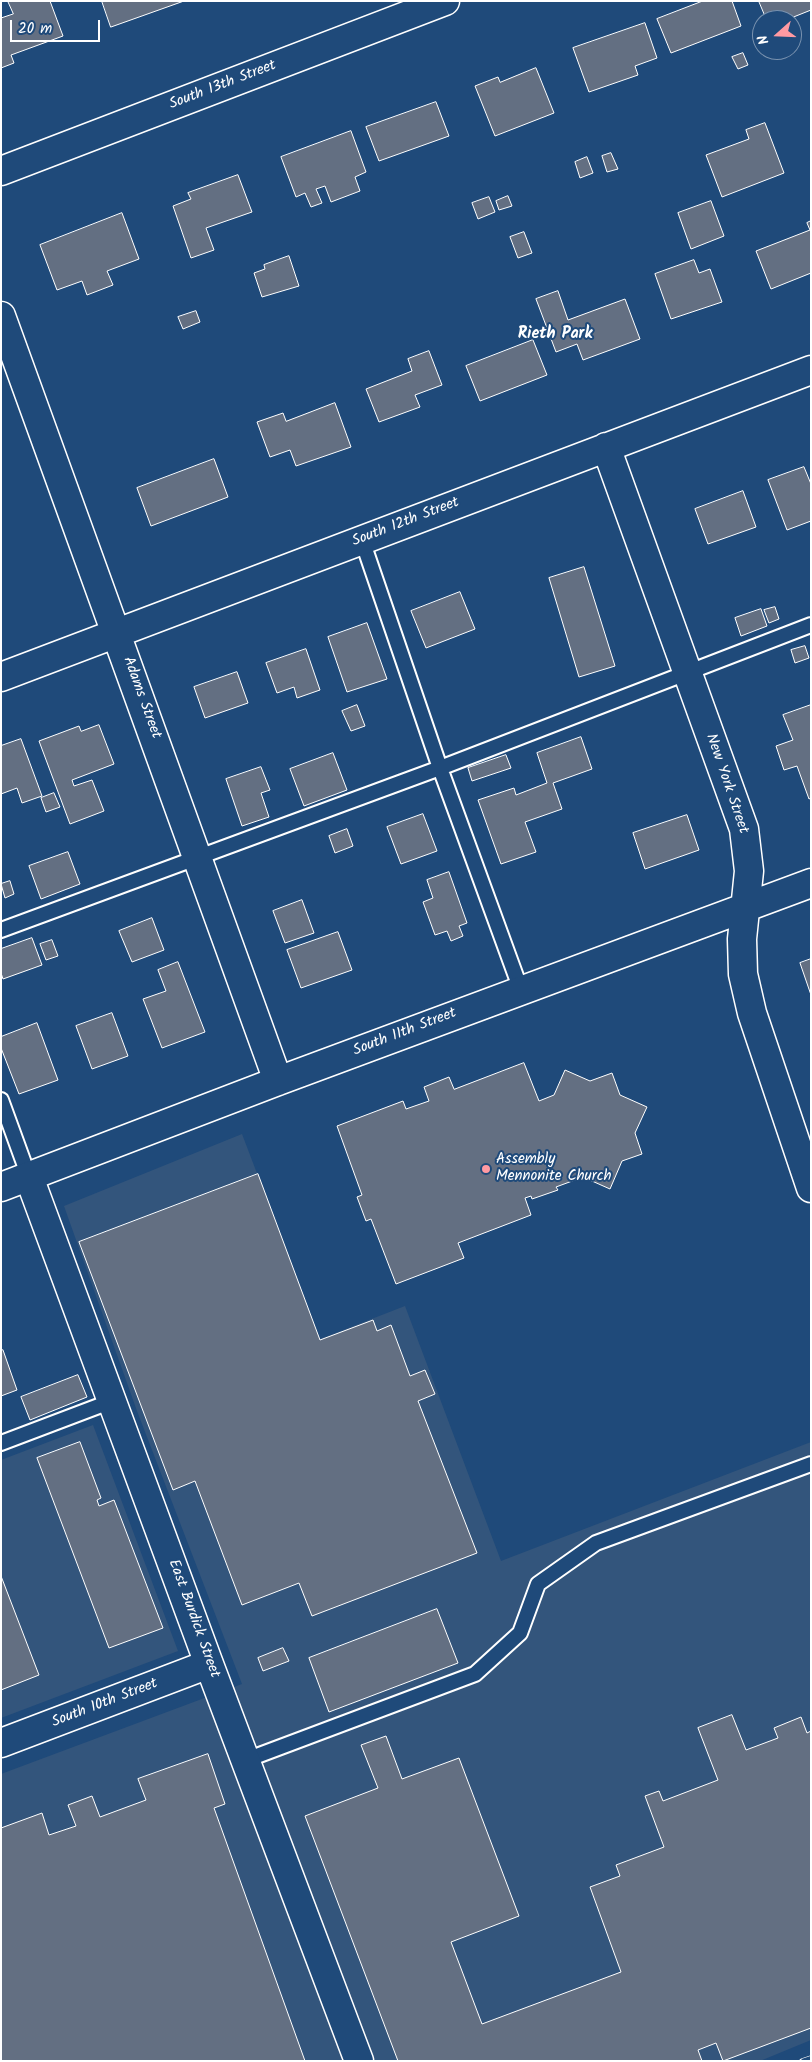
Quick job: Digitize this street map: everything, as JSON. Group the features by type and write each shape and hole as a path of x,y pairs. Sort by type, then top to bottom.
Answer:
{"street":[{"name":"South 13th Street","path":"1,171 445,1"},
{"name":"Adams Street","path":"1,316 278,1081"},
{"name":"South 12th Street","path":"1,677 811,370"},
{"name":"New York Street","path":"606,447 744,829 749,871 742,939 743,974 752,1012 803,1139 811,1188"},
{"name":"South 11th Street","path":"1,1187 278,1081 811,883"},
{"name":"East Burdick Street","path":"29,1177 209,1664 359,2061"},
{"name":"South 10th Street","path":"1,1743 209,1664"}],"lane":[{"path":"362,540 440,768 521,990"},
{"path":"1,930 440,768 811,625"},
{"path":"1,1100 29,1177"},
{"path":"1,1443 112,1401"},
{"path":"246,1760 475,1674 520,1633 538,1584 596,1543 811,1464"}],"shaded area":[{"path":"242,1134 320,1339 405,1306 501,1561 811,1442 811,2040 760,2061 1,2061 1,1774 242,1684 137,1411 64,1206"},
{"path":"93,1425 178,1651 1,1718 1,1460"}],"building":[{"path":"8,1 50,1 63,36 11,55 14,63 1,68 1,18 13,14"},
{"path":"102,1 184,1 111,27"},
{"path":"703,1 732,1 741,26 671,53 657,19"},
{"path":"759,1 811,1 811,10 802,14 802,10 763,10"},
{"path":"645,23 657,58 635,66 638,75 589,92 573,48"},
{"path":"743,53 748,65 738,69 732,57"},
{"path":"536,68 554,113 495,136 475,86 498,77 500,82"},
{"path":"436,102 449,136 379,161 366,127"},
{"path":"765,123 784,173 722,197 706,155 749,139 746,130"},
{"path":"351,131 366,172 355,177 360,191 331,202 325,186 316,189 322,203 311,207 305,193 296,197 281,157"},
{"path":"611,153 618,169 607,172 602,156"},
{"path":"587,157 593,173 580,178 575,162"},
{"path":"238,175 252,212 206,228 214,250 191,258 173,206 191,199 188,193"},
{"path":"508,196 512,206 499,210 496,201"},
{"path":"489,197 495,212 478,219 472,203"},
{"path":"711,201 724,236 691,249 678,213"},
{"path":"122,213 139,259 107,271 113,285 87,295 82,281 57,290 40,245"},
{"path":"811,221 811,273 771,289 756,251 810,230 807,223"},
{"path":"524,232 532,253 518,258 510,237"},
{"path":"289,256 299,286 262,297 254,273 265,269 264,265"},
{"path":"694,260 699,273 710,269 722,302 671,319 655,274"},
{"path":"558,291 568,320 625,299 640,339 583,360 577,344 556,352 536,299"},
{"path":"196,311 200,322 183,329 178,317"},
{"path":"533,340 547,375 480,401 466,366"},
{"path":"429,351 442,385 415,395 420,407 379,422 366,389 412,371 408,359"},
{"path":"335,403 351,447 296,466 290,450 270,457 257,422 283,413 286,421"},
{"path":"214,459 228,497 151,526 137,488"},
{"path":"804,467 811,484 811,521 787,530 768,480"},
{"path":"743,491 756,527 708,544 695,509"},
{"path":"584,567 615,666 579,677 549,578"},
{"path":"460,592 475,629 426,648 411,611"},
{"path":"775,607 779,619 769,623 764,610"},
{"path":"761,609 767,626 741,636 735,618"},
{"path":"367,623 387,679 347,692 328,637"},
{"path":"805,646 809,658 795,663 791,650"},
{"path":"306,649 320,690 297,698 294,687 277,693 266,663"},
{"path":"237,672 248,703 205,718 194,687"},
{"path":"357,705 365,726 351,731 342,711"},
{"path":"811,705 811,798 809,799 797,766 784,770 776,746 793,740 783,715"},
{"path":"99,725 114,764 72,780 74,786 92,780 104,811 70,824 39,741 79,726 81,731"},
{"path":"581,737 592,769 553,783 562,809 525,822 536,852 501,864 478,800 514,788 516,795 547,783 537,753"},
{"path":"21,739 42,796 22,803 17,788 1,794 1,746"},
{"path":"333,753 347,790 304,806 290,769"},
{"path":"506,755 511,768 472,781 468,768"},
{"path":"261,767 270,790 261,793 269,817 242,826 226,779"},
{"path":"54,793 60,807 46,812 41,798"},
{"path":"423,814 437,851 401,864 387,827"},
{"path":"687,815 699,850 645,869 633,833"},
{"path":"347,829 353,846 335,853 329,836"},
{"path":"68,852 80,884 41,899 29,866"},
{"path":"449,872 467,923 459,926 463,936 451,941 447,931 435,935 423,902 433,898 427,880"},
{"path":"10,881 14,894 5,898 1,884"},
{"path":"302,900 314,933 285,943 273,911"},
{"path":"152,918 164,950 132,962 119,931"},
{"path":"338,932 352,970 301,988 287,950"},
{"path":"32,938 42,965 3,979 1,973 1,949"},
{"path":"52,940 58,956 46,960 40,944"},
{"path":"811,959 811,995 800,963"},
{"path":"178,962 205,1032 162,1048 143,999 166,991 158,970"},
{"path":"112,1013 128,1056 92,1069 76,1026"},
{"path":"37,1023 58,1080 19,1094 1,1048 1,1037"},
{"name":"Assembly Mennonite Church","path":"524,1063 539,1101 554,1095 565,1070 590,1081 612,1073 620,1095 647,1107 635,1133 642,1154 622,1161 610,1189 583,1177 556,1187 558,1190 532,1199 531,1196 525,1198 531,1215 458,1243 464,1258 396,1284 371,1219 366,1221 357,1197 362,1195 337,1126 403,1101 406,1109 429,1101 424,1087 449,1077 454,1089"},
{"path":"258,1174 320,1340 373,1320 377,1331 391,1325 410,1376 425,1370 435,1394 418,1401 477,1553 312,1616 299,1583 242,1605 195,1481 173,1490 79,1242"},
{"path":"3,1350 17,1390 1,1396 1,1351"},
{"path":"78,1375 87,1397 30,1420 21,1397"},
{"path":"80,1442 101,1498 97,1500 99,1506 114,1500 163,1628 109,1648 37,1458"},
{"path":"1,1576 39,1675 1,1690"},
{"path":"437,1609 458,1663 329,1712 309,1658"},
{"path":"283,1648 289,1661 263,1671 258,1658"},
{"path":"732,1715 746,1750 778,1738 774,1728 801,1717 807,1733 811,1731 811,2028 723,2061 716,2043 698,2050 702,2061 398,2061 305,1816 378,1788 361,1745 386,1736 402,1779 459,1758 519,1916 451,1942 482,2024 621,1972 590,1887 620,1876 616,1865 664,1847 645,1796 659,1791 663,1801 718,1780 698,1728"},
{"path":"208,1754 225,1804 214,1808 305,2061 1,2061 1,1828 42,1813 49,1835 76,1826 68,1805 92,1796 100,1817 146,1800 138,1779"}],"railway":[{"path":"802,2061 811,2058"}],"place":[{"name":"Assembly Mennonite Church","path":"486,1169"}],"district":[{"name":"Rieth Park","path":"555,335"}]}
